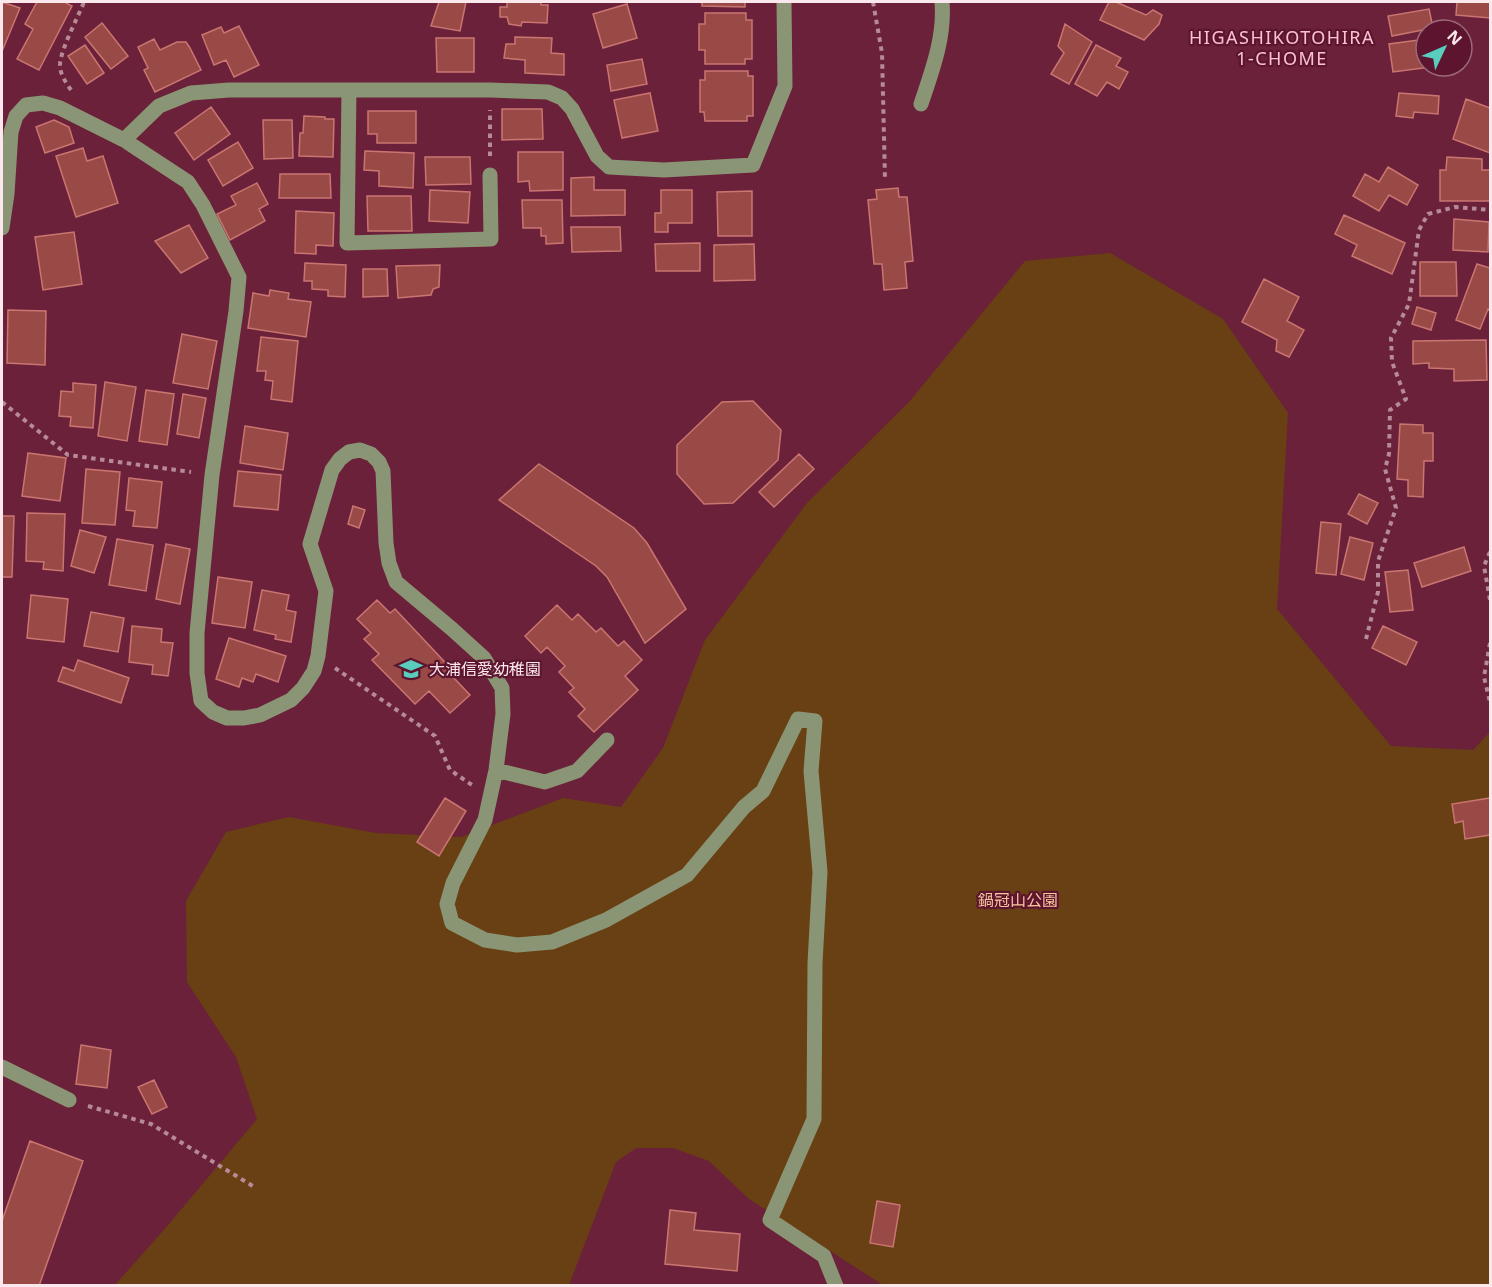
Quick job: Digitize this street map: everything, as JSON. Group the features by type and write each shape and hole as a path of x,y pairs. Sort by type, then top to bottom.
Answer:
{"street":[{"path":"124,140 159,106 191,93 229,90 548,92 562,98 572,109 597,156 609,167 664,170 753,165 785,86 784,2"},
{"path":"921,104 940,38 942,2"},
{"path":"349,90 347,243 491,239 490,175"},
{"path":"2,228 7,194 11,132 16,116 26,105 43,103 60,108 124,140 188,182 203,205 239,278 212,475 196,633 197,673 201,701 213,712 227,718 260,715 291,700 303,688 314,671 318,656 326,591 310,544 332,470 349,452 360,450 371,454 379,462 383,471 386,543 389,563 396,582 484,658 502,688 503,714 496,770 485,820 453,883 447,904 452,923 485,940 517,945 552,942 606,920 687,875 744,807 763,791 798,720 814,721 812,771 820,872 815,963 814,1119 770,1220 824,1256 836,1286"},
{"path":"496,770 545,782 577,771 606,740"},
{"path":"2,1067 69,1100"}],"path":[{"path":"84,2 59,66 67,84 83,107 88,122"},
{"path":"873,2 882,53 885,179"},
{"path":"490,90 490,175"},
{"path":"1366,639 1378,592 1378,561 1396,508 1385,469 1389,454 1390,410 1406,399 1392,362 1391,338 1409,304 1419,230 1428,214 1455,207 1491,210"},
{"path":"2,402 68,455 212,475"},
{"path":"1491,552 1484,566 1491,600"},
{"path":"1491,643 1484,678 1491,702"},
{"path":"349,678 435,736 450,770 490,797"},
{"path":"69,1100 151,1124 256,1188"}],"green space":[{"name":"鍋冠山公園","path":"1110,253 1223,319 1288,413 1277,609 1391,746 1473,750 1490,732 1490,1285 883,1285 749,1199 709,1161 673,1148 636,1148 616,1162 569,1285 114,1286 257,1119 236,1057 187,982 186,901 226,832 289,817 376,833 461,837 563,798 621,807 663,748 705,640 807,503 909,402 1025,261"}],"building":[{"path":"2,2 20,8 3,49 2,48"},
{"path":"37,2 66,2 72,6 39,70 17,59 33,29 25,24"},
{"path":"439,2 466,2 460,31 431,26"},
{"path":"507,2 541,2 541,5 548,5 547,23 522,22 521,26 509,24 507,17 500,17 500,7 507,7"},
{"path":"702,2 745,2 745,7 702,6"},
{"path":"1109,2 1116,2 1146,15 1153,10 1162,15 1159,24 1144,40 1100,20"},
{"path":"1457,2 1490,2 1490,18 1456,15"},
{"path":"627,4 637,38 603,48 593,14"},
{"path":"1429,9 1431,18 1414,18 1414,32 1392,36 1388,16"},
{"path":"705,13 746,13 746,20 752,20 752,59 745,59 745,64 705,64 705,50 699,50 699,24 705,24"},
{"path":"102,23 128,56 111,69 85,37"},
{"path":"1065,24 1092,42 1069,84 1051,74 1064,53 1058,46"},
{"path":"239,26 259,65 234,77 226,60 214,65 202,35 221,27 224,33"},
{"path":"515,37 552,38 551,53 564,54 564,75 525,73 525,60 504,58 506,44 515,44"},
{"path":"436,38 474,38 474,72 437,72"},
{"path":"154,39 160,50 177,42 186,42 201,70 155,92 144,70 148,68 138,47"},
{"path":"1414,41 1414,69 1393,72 1389,44"},
{"path":"85,45 104,73 87,84 68,56"},
{"path":"1096,45 1121,58 1116,66 1128,72 1119,89 1107,82 1097,96 1075,84"},
{"path":"642,59 647,84 611,91 607,65"},
{"path":"705,71 748,71 748,76 753,76 753,116 747,116 747,121 705,121 704,112 700,112 700,80 705,80"},
{"path":"650,93 658,131 622,138 614,100"},
{"path":"1399,93 1439,96 1438,114 1414,112 1413,118 1396,116"},
{"path":"1466,99 1490,108 1490,153 1453,139"},
{"path":"211,107 230,134 194,160 175,133"},
{"path":"502,109 542,109 543,139 502,140"},
{"path":"368,111 416,111 416,143 377,143 377,134 368,134"},
{"path":"304,116 334,119 333,157 299,156 300,133 303,133"},
{"path":"54,120 69,127 74,143 45,153 36,127"},
{"path":"263,120 292,120 293,158 264,159"},
{"path":"238,142 253,168 223,186 208,160"},
{"path":"83,148 87,161 103,156 118,203 76,217 56,156"},
{"path":"365,151 414,153 413,188 379,186 379,171 364,170"},
{"path":"518,152 563,152 563,190 530,191 529,181 518,182"},
{"path":"425,157 470,157 471,184 426,185"},
{"path":"1447,157 1482,159 1482,170 1490,170 1490,201 1440,201 1440,170 1446,170"},
{"path":"1388,167 1418,185 1407,205 1389,195 1379,211 1353,196 1365,174 1379,182"},
{"path":"280,174 330,174 331,198 279,198"},
{"path":"594,177 594,190 625,190 625,215 571,216 571,178"},
{"path":"257,183 268,204 259,209 265,221 230,240 217,214 236,205 231,196"},
{"path":"898,188 899,197 907,197 913,261 905,262 907,288 884,290 882,264 874,264 868,200 877,199 876,190"},
{"path":"430,190 470,192 468,223 429,221"},
{"path":"661,190 692,190 692,223 668,223 668,232 655,232 655,213 661,213"},
{"path":"752,191 752,236 718,236 717,192"},
{"path":"367,196 411,196 412,231 368,231"},
{"path":"522,200 562,200 563,243 546,244 546,236 541,236 541,228 523,228"},
{"path":"296,211 334,213 333,246 316,245 316,254 295,253"},
{"path":"1344,215 1405,243 1392,274 1352,256 1357,245 1335,234"},
{"path":"1454,219 1489,222 1488,252 1453,250"},
{"path":"189,225 208,258 181,273 155,241"},
{"path":"571,227 620,227 621,251 572,252"},
{"path":"74,232 82,284 43,290 35,237"},
{"path":"700,243 700,271 656,271 655,244"},
{"path":"754,244 755,280 714,281 714,245"},
{"path":"1420,262 1456,262 1457,296 1420,296"},
{"path":"305,263 346,265 345,297 328,296 328,290 312,289 312,281 304,281"},
{"path":"1477,264 1490,268 1490,310 1488,309 1480,329 1456,320"},
{"path":"440,265 439,287 433,289 431,295 398,298 396,266"},
{"path":"363,269 387,269 388,296 363,297"},
{"path":"1264,279 1299,297 1287,321 1304,330 1289,357 1276,351 1277,340 1242,322"},
{"path":"270,290 289,293 288,299 311,302 306,337 248,328 253,293 269,296"},
{"path":"1417,307 1436,313 1431,330 1412,324"},
{"path":"8,310 46,311 45,365 7,363"},
{"path":"182,334 217,341 208,389 173,383"},
{"path":"261,337 298,341 292,402 271,399 273,381 265,380 266,371 257,371"},
{"path":"1486,340 1487,380 1454,381 1454,369 1429,368 1429,363 1413,364 1413,341"},
{"path":"105,382 136,387 127,441 98,436"},
{"path":"73,383 96,385 93,428 70,426 71,417 59,416 61,391 73,392"},
{"path":"146,390 174,394 167,445 139,441"},
{"path":"183,394 206,398 199,438 177,434"},
{"path":"753,401 781,430 778,460 733,503 704,504 677,474 677,445 722,402"},
{"path":"1400,424 1423,425 1423,433 1433,433 1433,461 1424,461 1423,497 1408,496 1408,480 1397,479"},
{"path":"245,426 288,433 283,470 240,463"},
{"path":"28,453 66,458 60,501 22,496"},
{"path":"799,454 814,469 774,507 759,492"},
{"path":"539,464 634,528 647,543 686,609 645,643 607,577 596,566 499,500"},
{"path":"86,469 120,472 115,525 82,523"},
{"path":"238,471 281,475 278,510 234,506"},
{"path":"129,478 162,482 157,528 133,526 135,511 126,510"},
{"path":"1359,494 1378,503 1367,524 1348,514"},
{"path":"353,506 365,510 359,528 348,524"},
{"path":"27,513 65,514 63,571 43,569 44,562 26,561"},
{"path":"2,516 14,516 12,577 2,577"},
{"path":"1321,522 1341,524 1336,575 1316,573"},
{"path":"80,530 106,537 94,573 71,566"},
{"path":"1350,537 1373,543 1364,580 1341,574"},
{"path":"117,539 153,545 146,591 109,585"},
{"path":"166,544 190,549 180,604 156,599"},
{"path":"1464,547 1471,571 1422,587 1414,563"},
{"path":"1408,570 1413,610 1390,612 1385,572"},
{"path":"218,577 252,582 245,628 212,623"},
{"path":"262,590 289,595 286,610 296,612 291,642 275,639 276,635 254,630"},
{"path":"31,595 68,599 64,642 27,638"},
{"path":"377,600 390,613 395,609 457,675 454,678 470,695 450,713 429,691 415,704 372,660 379,654 364,639 371,633 357,619"},
{"path":"557,605 572,620 578,614 596,632 601,628 618,646 624,641 642,660 625,676 638,690 594,732 578,716 585,709 569,692 574,688 559,672 565,666 547,647 541,653 525,636"},
{"path":"91,612 124,618 118,652 84,646"},
{"path":"132,626 162,629 161,642 173,643 168,676 152,674 153,665 129,662"},
{"path":"1383,626 1417,642 1406,665 1372,648"},
{"path":"229,638 286,656 278,682 256,674 253,682 242,678 239,687 216,679"},
{"path":"78,660 129,678 121,703 58,681 63,667 74,671"},
{"path":"445,798 466,811 439,856 417,842"},
{"path":"1490,798 1490,835 1465,839 1463,821 1455,823 1452,804"},
{"path":"81,1045 111,1050 107,1088 76,1084"},
{"path":"154,1080 167,1107 152,1114 138,1087"},
{"path":"30,1141 83,1161 39,1286 2,1286 2,1221"},
{"path":"877,1201 900,1205 893,1247 870,1243"},
{"path":"670,1210 696,1213 694,1230 740,1234 737,1271 665,1264"}],"place":[{"name":"大浦信愛幼稚園","path":"411,669"}],"district":[{"name":"HIGASHIKOTOHIRA 1-CHOME","path":"1282,48"}]}
